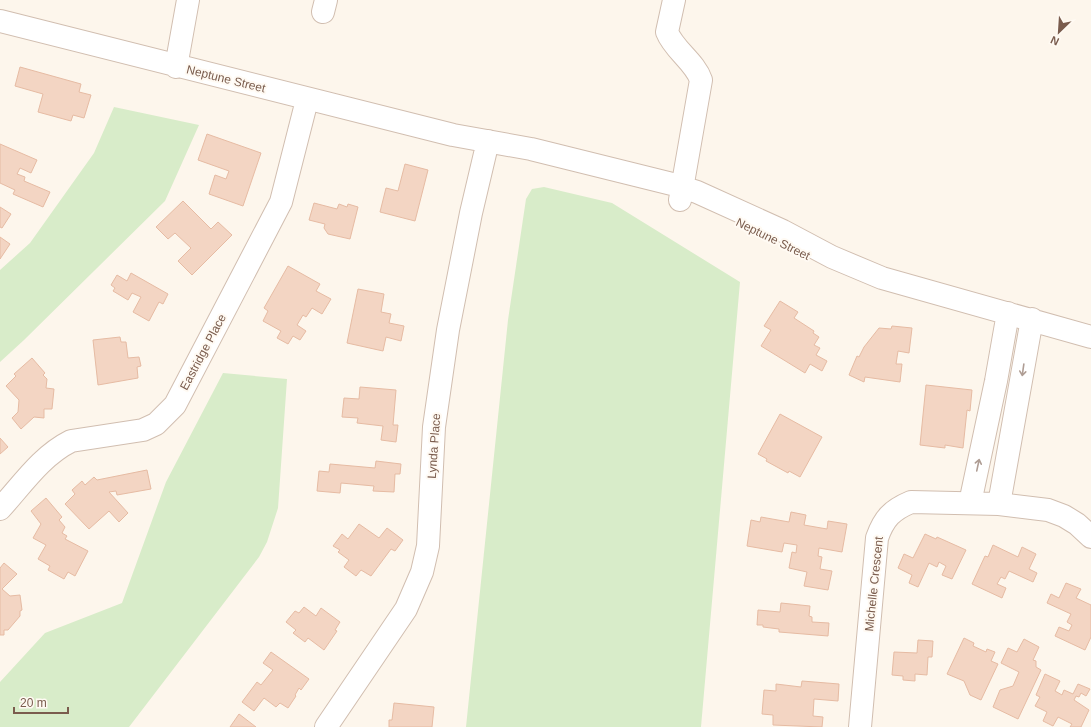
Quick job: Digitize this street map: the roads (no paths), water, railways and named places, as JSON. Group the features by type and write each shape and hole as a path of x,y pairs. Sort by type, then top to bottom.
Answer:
{"street":[{"path":"176,66 188,0"},
{"path":"674,0 666,32 678,50 699,74 701,80 682,194"},
{"name":"Neptune Street","path":"0,21 307,100 487,144 531,149 682,194 697,192 781,236 832,257 863,276 882,278 1007,319 1091,344"},
{"name":"Eastridge Place","path":"0,509 45,458 60,446 71,441 143,430 156,424 175,405 280,202 307,100"},
{"name":"Lynda Place","path":"326,727 406,609 422,572 428,546 434,428 448,330 471,213 487,144"},
{"path":"970,503 1007,319"},
{"path":"999,504 1030,325"},
{"name":"Neptune Street","path":"1030,325 1091,337"},
{"name":"Michelle Crescent","path":"860,727 877,545 882,524 887,515 898,507 911,502 999,504 1054,512 1077,524 1091,537"}]}
